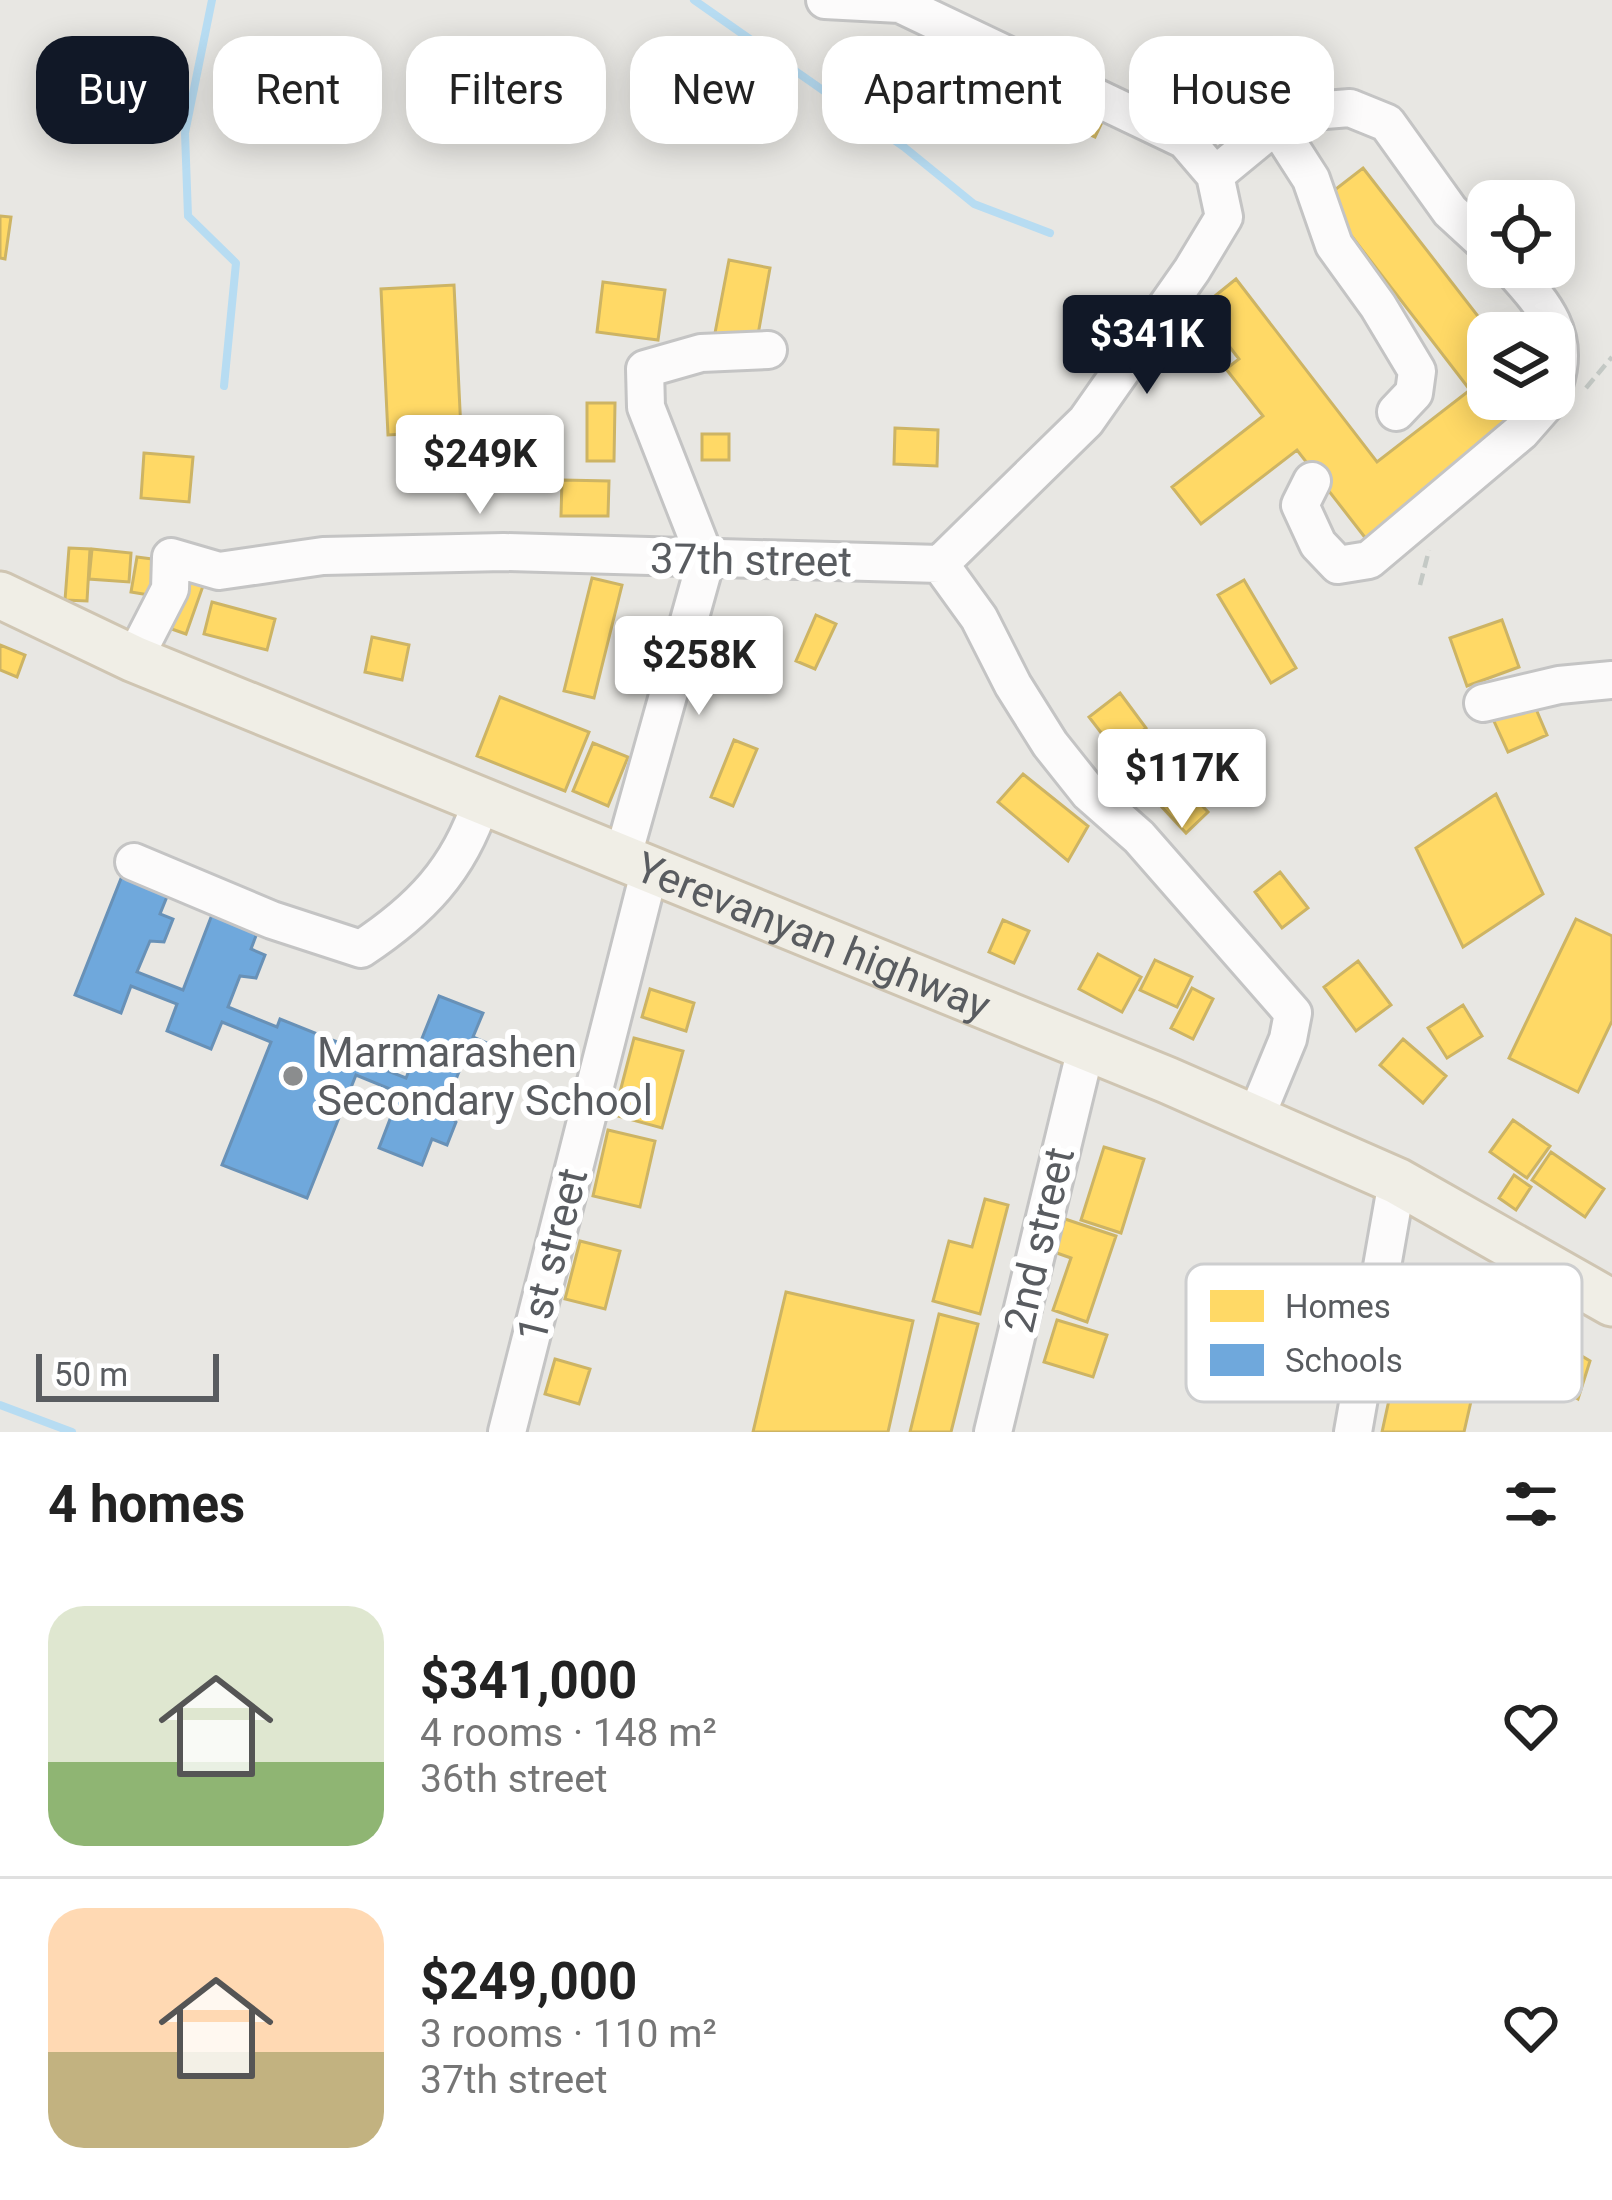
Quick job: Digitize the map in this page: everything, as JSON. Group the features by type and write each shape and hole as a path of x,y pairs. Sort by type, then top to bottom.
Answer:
{"main road":[{"name":"Yerevanyan highway","path":"0,595 134,658 1255,1119 1397,1181 1543,1264"},
{"name":"Yerevanyan highway","path":"1582,1286 1612,1303"}],"street":[{"path":"825,0 905,2 1185,140 1215,176 1225,217 1100,402 940,564 980,618 1038,725 1088,793 1139,837 1293,1013 1288,1039 1255,1119"},
{"path":"1334,109 1350,108 1387,124 1450,211 1467,227"},
{"path":"1215,176 1255,144"},
{"path":"1289,144 1311,178 1334,245 1417,371 1414,393 1396,412"},
{"path":"1529,288 1549,312"},
{"path":"706,560 646,407 645,369 701,353 768,350"},
{"path":"1312,481 1300,506 1318,544 1338,565 1369,560 1532,420"},
{"name":"37th street","path":"134,658 170,589 171,556 219,571 323,556 504,553 940,564"},
{"name":"1st street","path":"507,1432 706,560"},
{"path":"1483,703 1612,680"},
{"path":"134,862 272,920 361,949 404,920 443,877 468,841 481,802"},
{"name":"2nd street","path":"993,1432 1086,1048"},
{"path":"1382,1264 1397,1181"},
{"path":"1353,1432 1358,1402"}],"building: Homes":[{"path":"1363,168 1475,312 1467,312 1467,386 1323,199"},
{"path":"0,216 11,217 5,259 0,258"},
{"path":"729,260 770,268 757,340 715,333"},
{"path":"1236,279 1377,462 1467,392 1467,420 1516,420 1367,540 1297,450 1201,524 1172,487 1263,416 1226,369 1239,359 1200,308"},
{"path":"603,282 665,290 658,340 597,332"},
{"path":"454,285 461,431 388,435 381,289"},
{"path":"587,403 615,403 614,461 587,461"},
{"path":"895,428 938,430 937,466 894,464"},
{"path":"702,434 729,434 729,460 702,460"},
{"path":"144,453 193,457 189,502 141,498"},
{"path":"562,480 609,481 608,516 561,516"},
{"path":"69,548 90,549 87,601 65,600"},
{"path":"92,549 131,553 129,582 89,579"},
{"path":"137,557 160,560 155,596 131,592"},
{"path":"592,578 622,585 594,698 564,691"},
{"path":"183,579 203,586 186,634 166,627"},
{"path":"1244,580 1296,668 1271,683 1218,595"},
{"path":"212,602 275,619 267,650 204,634"},
{"path":"816,615 836,624 815,669 796,661"},
{"path":"1502,620 1519,667 1467,686 1450,638"},
{"path":"372,637 409,645 402,680 365,672"},
{"path":"0,645 25,655 17,677 0,670"},
{"path":"1120,693 1146,728 1116,752 1089,717"},
{"path":"500,697 589,732 565,791 477,756"},
{"path":"1533,702 1547,735 1508,752 1493,719"},
{"path":"734,740 757,749 733,806 711,797"},
{"path":"593,743 628,757 608,806 573,791"},
{"path":"1169,771 1208,812 1186,833 1148,792"},
{"path":"1023,774 1088,826 1068,861 998,802"},
{"path":"1496,794 1543,894 1463,947 1416,848"},
{"path":"1280,872 1308,908 1282,928 1255,892"},
{"path":"1576,919 1612,936 1612,1021 1578,1092 1509,1058"},
{"path":"1003,920 1029,931 1014,963 989,952"},
{"path":"1098,954 1141,977 1122,1012 1079,989"},
{"path":"1155,960 1192,977 1177,1007 1140,990"},
{"path":"1358,961 1391,1005 1356,1031 1324,987"},
{"path":"1192,988 1213,999 1193,1039 1171,1028"},
{"path":"650,989 694,1003 686,1031 642,1017"},
{"path":"1463,1005 1482,1036 1447,1058 1428,1028"},
{"path":"634,1038 683,1051 662,1128 614,1115"},
{"path":"1403,1039 1446,1076 1423,1103 1380,1065"},
{"path":"1513,1120 1550,1146 1527,1178 1490,1152"},
{"path":"608,1130 655,1141 640,1207 593,1196"},
{"path":"1104,1147 1144,1159 1121,1233 1081,1220"},
{"path":"1551,1152 1604,1189 1585,1217 1532,1180"},
{"path":"1514,1175 1531,1187 1516,1210 1499,1198"},
{"path":"985,1199 1008,1205 980,1314 933,1301 949,1241 972,1247"},
{"path":"1065,1219 1116,1236 1087,1322 1053,1310 1071,1258 1054,1252"},
{"path":"580,1241 620,1251 605,1309 565,1299"},
{"path":"786,1292 913,1321 888,1432 753,1432"},
{"path":"939,1314 978,1324 951,1432 910,1432"},
{"path":"1057,1320 1107,1335 1093,1377 1044,1362"},
{"path":"1582,1356 1590,1361 1582,1386"},
{"path":"555,1359 590,1369 579,1404 545,1394"},
{"path":"1389,1402 1471,1402 1464,1432 1382,1432"}],"building: Schools":[{"path":"124,871 170,889 160,914 173,919 164,942 150,941 137,972 183,990 215,907 260,925 251,949 265,955 256,978 240,976 228,1007 277,1027 280,1019 365,1053 362,1061 406,1078 439,996 483,1013 473,1037 487,1043 478,1066 462,1064 444,1110 456,1122 447,1145 432,1139 422,1165 379,1148 400,1093 356,1075 307,1198 222,1165 271,1042 222,1022 211,1049 167,1031 177,1004 131,986 121,1013 75,995"}],"waterway":[{"path":"212,0 185,133 188,216 236,263 224,386"},
{"path":"694,0 904,147 974,204 1050,233"},
{"path":"0,1405 72,1432"}],"place":[{"name":"Marmarashen Secondary School","path":"293,1076"}]}
